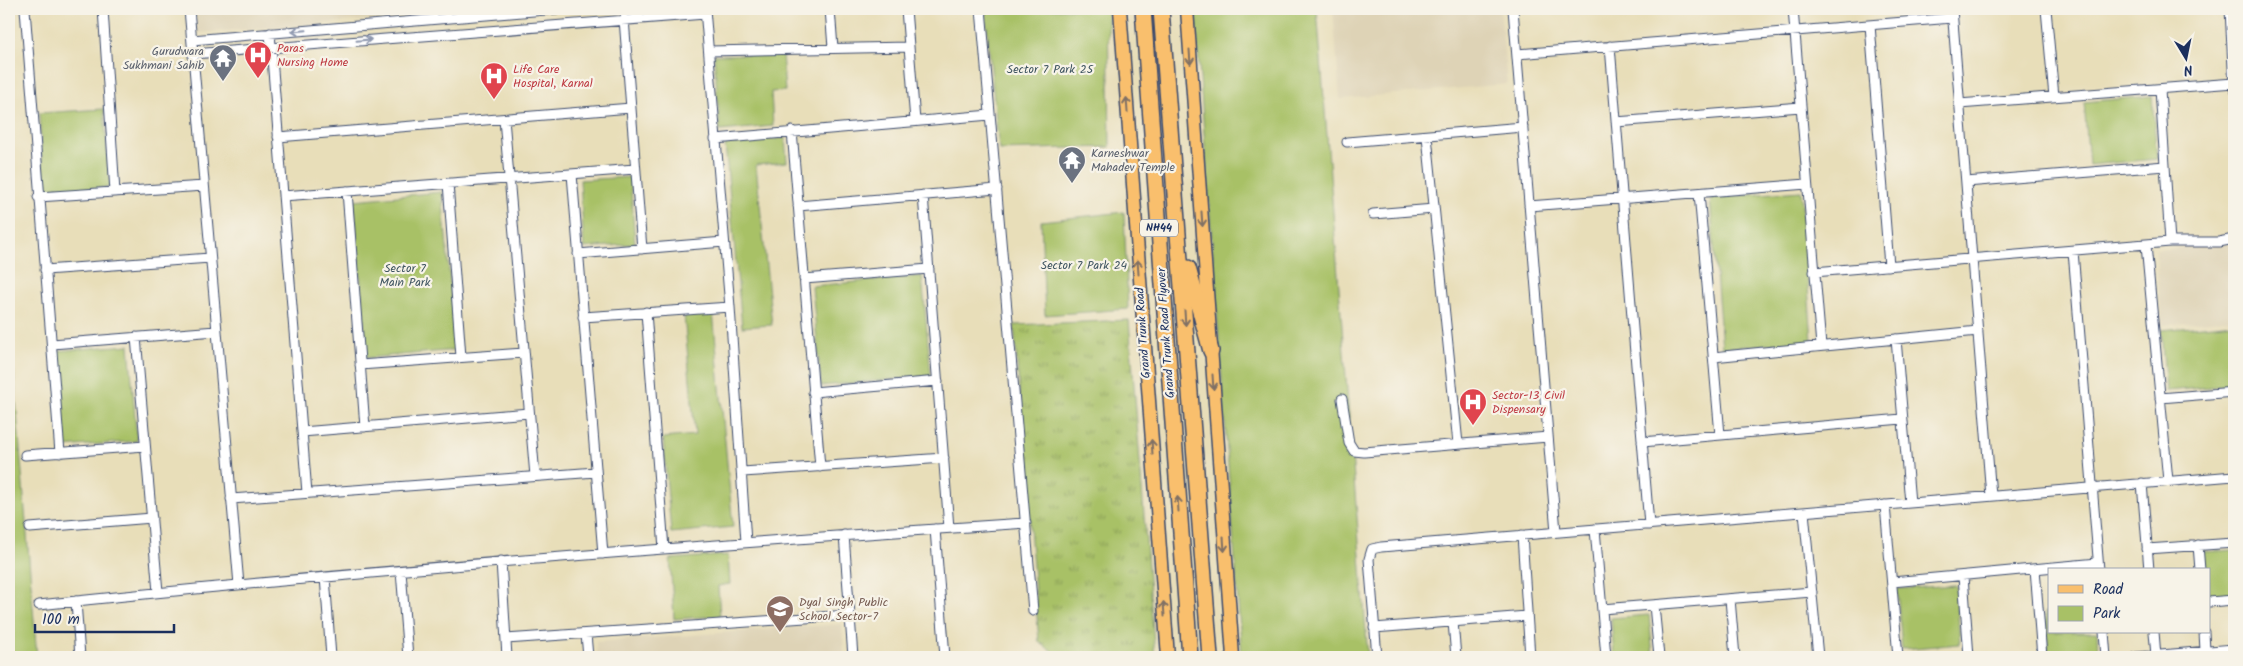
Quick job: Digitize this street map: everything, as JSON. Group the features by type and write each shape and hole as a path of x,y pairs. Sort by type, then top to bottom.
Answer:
{"highway":[{"name":"Grand Trunk Road Flyover","path":"1143,9 1190,657"},
{"name":"NH44","path":"1161,9 1178,235"},
{"name":"Grand Trunk Road Flyover","path":"1178,235 1210,657"},
{"path":"1178,235 1211,351"}],"main road":[{"name":"Grand Trunk Road","path":"1120,9 1168,657"},
{"path":"1187,9 1233,657"}],"street":[{"path":"25,9 38,197 46,270 60,453"},
{"path":"103,9 115,192"},
{"path":"189,9 239,585"},
{"path":"192,40 557,9"},
{"path":"830,9 833,48"},
{"path":"906,9 915,122"},
{"path":"981,9 1033,611"},
{"path":"1513,9 1556,532"},
{"path":"1793,9 1821,346"},
{"path":"2046,9 2054,97"},
{"path":"2230,9 2234,89"},
{"path":"528,11 529,27"},
{"path":"193,54 705,11 743,472 746,542"},
{"path":"1517,54 1870,25 1952,13 1991,496"},
{"path":"624,19 642,249"},
{"path":"392,23 392,38"},
{"path":"1870,25 1889,266"},
{"path":"270,34 307,494"},
{"path":"1610,46 1649,525"},
{"path":"709,51 909,47"},
{"path":"1959,104 2234,83"},
{"path":"2160,89 2170,242"},
{"path":"1616,122 1800,107"},
{"path":"278,137 631,108"},
{"path":"715,139 990,115"},
{"path":"504,118 534,476"},
{"path":"1347,142 1523,127"},
{"path":"792,131 820,467"},
{"path":"1427,136 1458,444"},
{"path":"1966,182 2165,166"},
{"path":"283,196 636,169"},
{"path":"572,174 603,554"},
{"path":"448,183 461,357"},
{"path":"1529,206 1807,184"},
{"path":"38,197 204,186"},
{"path":"798,206 996,189"},
{"path":"347,191 365,427"},
{"path":"1699,193 1720,435"},
{"path":"923,195 949,528"},
{"path":"1373,214 1434,209"},
{"path":"1814,272 2170,242 2219,242 2234,239"},
{"path":"578,254 724,242"},
{"path":"2146,244 2168,481"},
{"path":"2056,568 2098,566 2073,250"},
{"path":"46,270 210,258"},
{"path":"804,279 929,269"},
{"path":"583,317 730,307"},
{"path":"646,312 664,549"},
{"path":"52,344 216,331"},
{"path":"1713,357 1978,331"},
{"path":"136,337 158,592"},
{"path":"1896,339 1910,503"},
{"path":"360,365 524,352"},
{"path":"813,392 938,381"},
{"path":"2160,398 2234,392"},
{"path":"1342,399 1348,443 1354,450 1364,452 1548,437"},
{"path":"302,432 529,413"},
{"path":"1642,442 1902,419"},
{"path":"25,455 145,446"},
{"path":"743,472 944,458"},
{"path":"231,499 596,472"},
{"path":"1377,657 1369,559 1372,549 1381,546 1522,536 2234,476"},
{"path":"2142,483 2149,568"},
{"path":"1886,505 1898,657"},
{"path":"1804,512 1818,657"},
{"path":"30,528 152,518"},
{"path":"39,605 158,592 501,562 746,542 1026,523"},
{"path":"935,529 945,657"},
{"path":"1595,529 1606,657"},
{"path":"844,535 848,616 853,657"},
{"path":"1522,536 1530,657"},
{"path":"2147,549 2234,543"},
{"path":"2198,545 2200,568"},
{"path":"501,562 507,657"},
{"path":"1892,582 2048,568"},
{"path":"2035,569 2042,657"},
{"path":"402,571 408,657"},
{"path":"1963,576 1969,657"},
{"path":"324,577 331,657"},
{"path":"1602,608 1812,592"},
{"path":"1730,599 1735,657"},
{"path":"2210,602 2234,600"},
{"path":"76,601 80,657"},
{"path":"1654,605 1658,657"},
{"path":"506,639 848,616"},
{"path":"1374,628 1528,616"},
{"path":"1453,622 1456,657"},
{"path":"586,634 588,657"},
{"path":"2104,634 2106,657"},
{"path":"2154,634 2156,656"},
{"path":"2204,634 2205,651"},
{"path":"2136,657 2234,648"}],"shaded area":[{"path":"195,9 513,9 197,33"},
{"path":"1333,9 1500,9 1507,84 1340,99"},
{"path":"2234,243 2234,319 2162,325 2156,250"},
{"name":"Dyal Singh Public School Sector-7","path":"842,624 844,657 597,657 596,642"}],"green space":[{"name":"Sector 7 Park 25","path":"985,9 1108,9 1110,147 999,150"},
{"path":"1195,9 1317,9 1368,657 1242,657"},
{"path":"782,54 785,91 771,92 773,126 720,131 714,55"},
{"path":"2152,96 2157,159 2089,165 2084,102"},
{"path":"104,109 110,187 44,192 39,113"},
{"path":"785,138 787,162 756,165 772,325 742,327 725,144"},
{"path":"630,177 635,244 584,248 580,180"},
{"path":"1801,191 1812,341 1722,348 1710,198"},
{"name":"Sector 7 Main Park","path":"442,192 456,350 367,358 354,200"},
{"name":"Sector 7 Park 24","path":"1124,212 1128,309 1045,315 1041,221"},
{"path":"922,276 931,376 821,386 812,286"},
{"path":"713,312 733,527 671,533 663,438 695,435 684,315"},
{"path":"9,314 37,657 9,657"},
{"path":"1129,320 1155,657 1061,657 1039,642 1014,325"},
{"path":"2234,323 2234,385 2166,391 2161,330"},
{"path":"129,345 137,441 64,447 56,351"},
{"path":"2234,550 2234,594 2210,596 2210,568 2204,568 2203,552"},
{"path":"728,555 730,584 718,586 720,616 674,619 670,559"},
{"path":"1956,585 1960,644 1902,649 1897,589"},
{"path":"2045,612 2048,612 2048,634 2097,634 2098,655 2049,657"},
{"path":"1649,615 1653,657 1614,657 1611,618"}],"place":[{"name":"Paras Nursing Home","path":"258,79"},
{"name":"Gurudwara Sukhmani Sahib","path":"223,82"},
{"name":"Life Care Hospital, Karnal","path":"494,100"},
{"name":"Karneshwar Mahadev Temple","path":"1072,184"},
{"name":"Sector-13 Civil Dispensary","path":"1473,426"},
{"name":"Dyal Singh Public School Sector-7","path":"780,633"}]}
